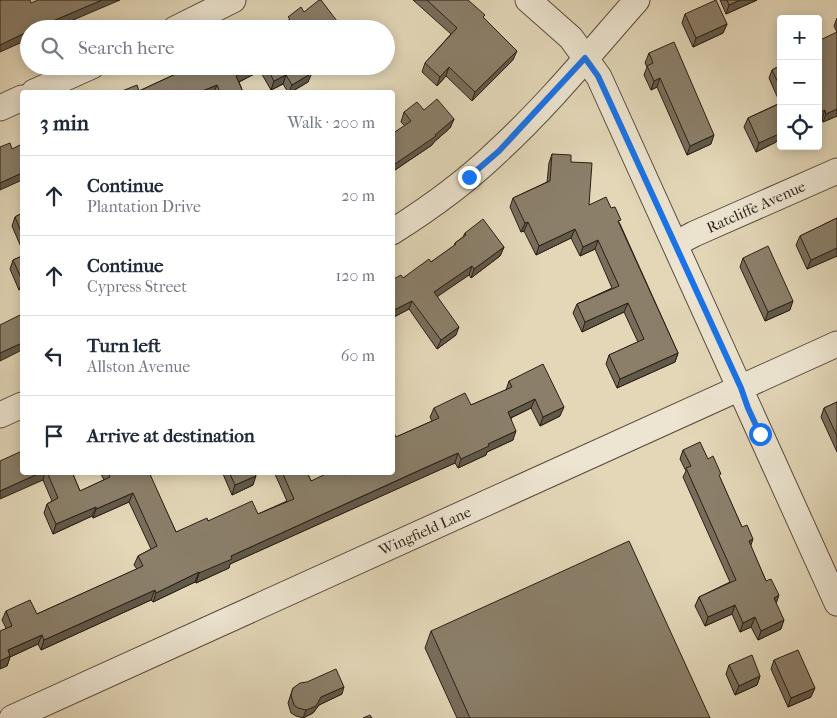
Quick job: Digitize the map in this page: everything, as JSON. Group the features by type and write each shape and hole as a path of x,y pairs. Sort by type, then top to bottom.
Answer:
{"street":[{"path":"193,20 233,0"},
{"path":"528,0 570,38 598,76 837,603"},
{"path":"395,230 438,202 499,151 637,0"},
{"path":"38,90 72,75"},
{"path":"0,108 20,99"},
{"name":"Ratcliffe Avenue","path":"675,244 837,171"},
{"name":"Wingfield Lane","path":"12,718 837,344"},
{"path":"0,415 20,406"}],"building":[{"path":"0,0 30,0 31,3 38,0 102,0 55,20 20,20 20,35 0,45"},
{"path":"321,0 336,20 288,20 290,19 288,17 301,7 304,12"},
{"path":"427,0 468,0 485,15 483,17 517,51 475,92 449,67 440,77 425,63 457,28"},
{"path":"716,0 727,24 696,38 685,14"},
{"path":"727,0 740,0 729,5"},
{"path":"837,32 837,109 826,114 825,110 822,111 822,39"},
{"path":"674,42 714,135 690,146 660,78 654,81 647,66 653,63 649,53"},
{"path":"777,67 777,81 772,70"},
{"path":"174,75 238,75 236,76 242,90 219,90 217,85 205,90 141,90"},
{"path":"271,75 286,75 274,81"},
{"path":"286,75 309,75 292,85"},
{"path":"137,85 139,90 124,90"},
{"path":"437,99 454,119 436,136 395,164 395,132 411,121 404,112 417,102 424,110"},
{"path":"777,105 777,135 759,143 748,118"},
{"path":"10,143 12,149 20,145 20,174 0,183 0,147"},
{"path":"552,154 571,155 571,162 592,163 589,205 606,197 611,208 615,207 621,220 618,221 678,353 620,379 609,355 644,339 628,303 585,322 577,304 619,286 598,240 583,247 575,229 539,246 528,222 525,223 513,198 550,181"},
{"path":"20,214 20,229 15,217"},
{"path":"837,218 837,248 811,260 800,236"},
{"path":"483,219 504,247 474,269 472,266 434,292 459,327 441,340 412,301 395,310 395,278 401,275 403,278 429,259 431,262 456,244 466,235 465,233"},
{"path":"768,246 793,301 768,312 743,258"},
{"path":"20,257 20,276 13,260"},
{"path":"20,315 20,344 0,353 0,325"},
{"path":"543,364 564,407 543,417 535,399 508,412 516,431 488,444 489,446 461,459 458,453 231,556 232,559 199,572 156,593 155,590 44,640 42,635 8,650 10,656 0,661 0,631 12,626 6,611 30,600 37,614 143,566 138,556 157,546 133,493 56,524 47,504 58,498 48,475 73,475 80,491 110,477 109,475 150,475 176,532 207,518 208,521 252,501 258,514 294,499 283,475 308,475 311,481 324,475 395,475 395,435 396,437 439,418 434,408 465,393 471,405 512,387 509,381"},
{"path":"837,402 837,436 824,408"},
{"path":"700,442 708,459 713,456 721,474 719,475 742,527 747,525 753,539 749,541 766,581 771,579 779,595 774,598 784,620 761,631 755,617 743,623 735,605 708,617 699,597 736,580 686,468 691,466 683,450"},
{"path":"20,452 20,475 35,475 0,491 0,461"},
{"path":"230,475 256,475 256,476 235,485"},
{"path":"629,541 710,718 470,718 431,631"},
{"path":"798,650 815,688 791,698 774,660"},
{"path":"752,655 760,676 739,686 729,665"},
{"path":"336,669 344,687 321,697 316,706 306,710 294,705 291,695 293,688 300,683 307,682"}],"route":[{"path":"469,177 499,151 585,58 598,76 741,388 760,434"}]}
